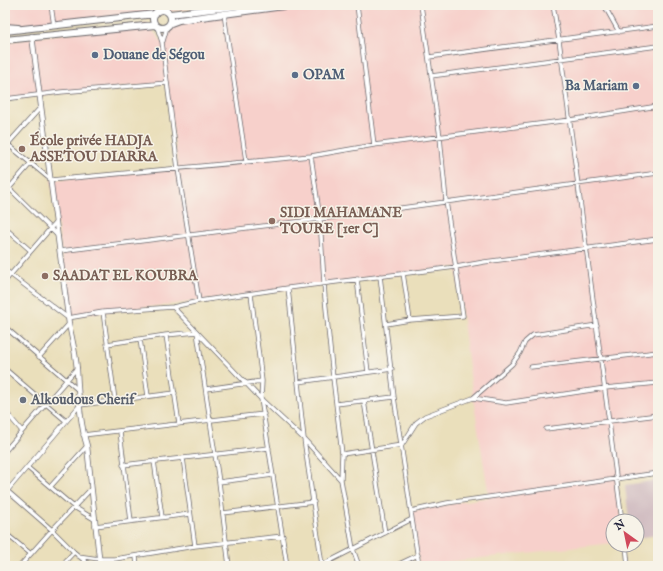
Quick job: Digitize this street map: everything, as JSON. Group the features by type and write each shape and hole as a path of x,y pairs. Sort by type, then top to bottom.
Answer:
{"highway":[{"path":"5,40 32,36 156,26 162,28 179,20 245,5"},
{"path":"5,31 54,26 156,10 162,10 169,13 291,5"},
{"path":"156,10 153,18 156,26"},
{"path":"169,13 169,25"},
{"path":"5,27 27,29"}],"street":[{"path":"51,5 54,26"},
{"path":"165,5 169,13"},
{"path":"357,5 374,145"},
{"path":"386,324 410,320 463,316 446,201 440,137 421,5"},
{"path":"553,5 562,59 621,513"},
{"path":"604,5 619,32"},
{"path":"224,9 246,161"},
{"path":"162,42 169,25"},
{"path":"156,26 162,42 178,169 199,301"},
{"path":"429,57 658,26"},
{"path":"32,36 69,321 77,368 77,389 83,435 87,446 100,566"},
{"path":"432,76 658,46"},
{"path":"5,100 40,94 167,83"},
{"path":"41,107 6,145 51,180 311,156 374,145 570,120 658,106"},
{"path":"311,156 320,219 324,283 342,454 341,480 353,549 360,566"},
{"path":"5,193 30,164"},
{"path":"60,251 320,219 658,173"},
{"path":"9,188 58,236"},
{"path":"5,281 56,222"},
{"path":"5,228 31,251"},
{"path":"39,356 69,321 103,312 173,307 199,301 288,288 456,267 658,239"},
{"path":"5,270 69,321"},
{"path":"403,273 410,320"},
{"path":"380,276 392,369 394,397 419,566"},
{"path":"357,279 368,372"},
{"path":"288,288 304,439 314,502 321,566 412,519"},
{"path":"251,294 262,381 261,399 287,566"},
{"path":"173,307 261,399 304,439 341,480"},
{"path":"103,312 115,400"},
{"path":"342,454 402,445 416,423 425,416 472,398 512,364 520,353 525,342 533,335 597,325"},
{"path":"5,327 77,389"},
{"path":"107,344 197,332"},
{"path":"197,332 219,482 229,566"},
{"path":"166,335 179,424"},
{"path":"140,339 148,396"},
{"path":"531,367 658,352"},
{"path":"5,451 77,368"},
{"path":"5,369 66,421"},
{"path":"298,382 392,369"},
{"path":"206,389 262,381"},
{"path":"472,398 506,403 605,388 658,383"},
{"path":"91,566 78,556 52,530 6,490 28,468 80,405 175,393"},
{"path":"336,404 394,397"},
{"path":"364,401 384,533"},
{"path":"5,412 22,431"},
{"path":"83,435 120,432 264,414"},
{"path":"546,429 658,415"},
{"path":"120,432 131,521"},
{"path":"51,486 87,446"},
{"path":"123,465 269,448"},
{"path":"183,458 195,546"},
{"path":"154,461 162,517"},
{"path":"28,468 51,486 74,508 94,518"},
{"path":"411,511 447,503 658,473"},
{"path":"219,482 273,475"},
{"path":"20,566 91,489"},
{"path":"223,513 314,502"},
{"path":"95,526 190,514"},
{"path":"5,533 31,554"},
{"path":"78,556 99,559 115,559 195,546 283,536"},
{"path":"61,566 74,552"},
{"path":"627,553 628,566"},
{"path":"394,566 418,555"},
{"path":"136,556 137,566"}],"shaded area":[{"path":"5,5 216,5 155,14 5,27"},
{"path":"286,5 658,5 658,473 617,479 621,513 605,513 605,544 419,565 411,511 489,497 473,398 456,267 199,301 71,316 51,180 178,169 167,83 5,99 5,43 31,38 147,24 161,41 177,20"},
{"path":"658,480 658,535 645,537 645,513 628,513 625,485"}],"place":[{"name":"Douane de Ségou","path":"95,55"},
{"name":"OPAM","path":"295,75"},
{"name":"Ba Mariam","path":"636,86"},
{"name":"École privée HADJA ASSETOU DIARRA","path":"22,149"},
{"name":"SIDI MAHAMANE TOURE [1er C]","path":"272,221"},
{"name":"SAADAT EL KOUBRA","path":"45,276"},
{"name":"Alkoudous Cherif","path":"23,400"}]}
